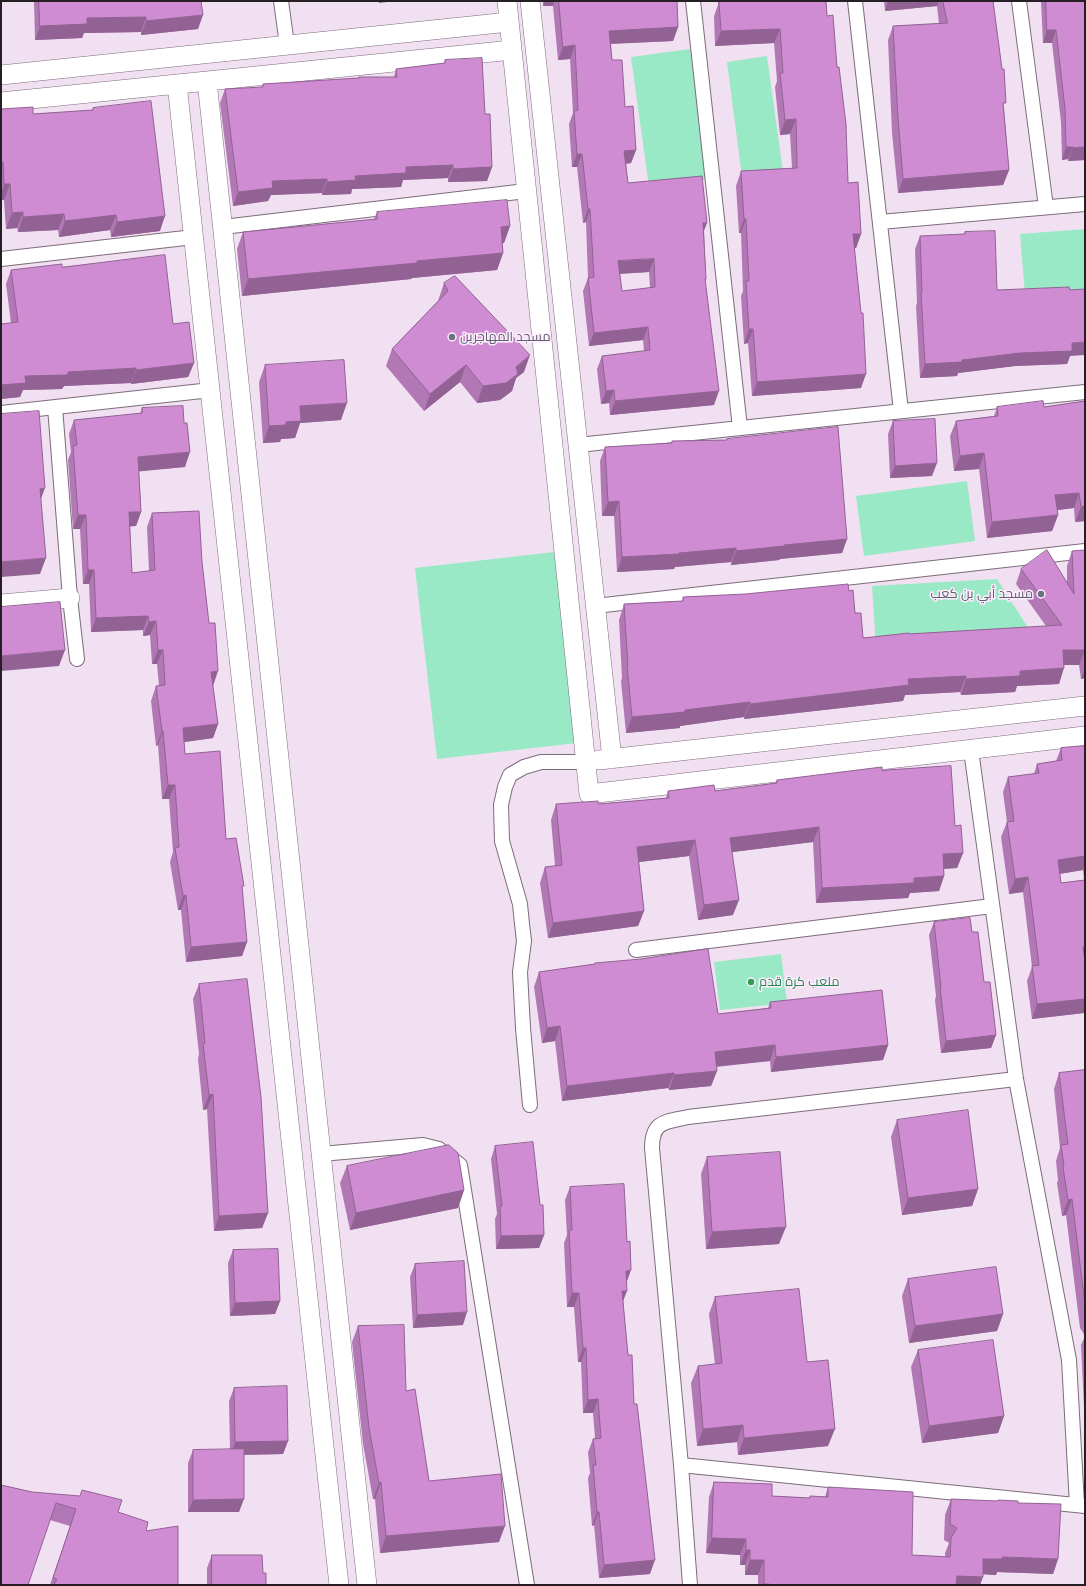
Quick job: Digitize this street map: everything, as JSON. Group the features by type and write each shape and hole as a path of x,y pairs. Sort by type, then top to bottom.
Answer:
{"street":[{"path":"281,1 287,46"},
{"path":"507,1 589,794 1085,736"},
{"path":"530,1 612,759"},
{"path":"693,1 740,428"},
{"path":"855,1 901,411"},
{"path":"1019,1 1046,207"},
{"path":"1,75 509,22"},
{"path":"1,102 512,50"},
{"path":"207,81 367,1585"},
{"path":"177,84 339,1585"},
{"path":"223,228 526,190"},
{"path":"880,222 1085,204"},
{"path":"1,259 194,237"},
{"path":"1,413 211,390"},
{"path":"578,445 1085,392"},
{"path":"55,407 70,598 78,659"},
{"path":"595,606 1085,551"},
{"path":"1,604 70,598"},
{"path":"530,1105 523,1028 520,972 524,941 520,904 502,841 501,805 505,787 510,775 524,767 541,762 586,762 1085,706"},
{"path":"682,1465 1081,1506 1069,1360 1016,1079 971,750"},
{"path":"636,950 992,906"},
{"path":"690,1585 682,1465 652,1148 652,1136 654,1130 663,1122 688,1117 1016,1079"},
{"path":"321,1154 423,1145 439,1149 460,1165 526,1585"}],"green space":[{"path":"690,49 708,179 649,187 631,57"},
{"path":"767,56 783,172 742,177 727,62"},
{"path":"1085,229 1085,291 1025,295 1020,234"},
{"path":"967,481 975,541 864,556 856,496"},
{"path":"554,552 577,743 437,759 415,568"},
{"path":"997,579 1034,637 876,646 872,586"},
{"name":"ملعب كرة قدم","path":"781,954 787,1003 720,1010 714,962"}],"building":[{"path":"39,1 201,1 203,15 146,21 146,17 87,18 87,24 40,26"},
{"path":"559,1 677,1 678,27 609,31 612,60 622,60 625,107 633,106 636,150 624,151 628,183 702,176 707,223 703,223 705,279 719,391 615,401 614,390 606,391 602,356 650,350 648,327 594,333 588,278 594,277 590,209 588,209 582,154 577,154 574,111 578,110 575,45 563,47","holes":["654,259 655,287 622,291 618,261"]},
{"path":"826,1 827,16 833,15 837,67 839,67 846,124 848,183 858,182 861,234 853,234 861,313 863,313 866,374 757,382 753,329 749,329 746,281 749,281 746,219 744,219 741,171 797,168 796,119 785,120 780,73 783,73 780,29 721,31 719,2"},
{"path":"943,1 993,1 1002,69 1004,69 1006,103 1003,103 1009,170 903,179 893,26 947,23"},
{"path":"1046,1 1085,1 1085,147 1066,147 1065,109 1056,30 1047,30"},
{"path":"482,58 485,114 490,114 492,167 453,169 453,165 406,167 406,173 355,176 356,180 327,182 327,179 272,181 273,188 238,192 225,89 263,87 263,84 359,77 397,77 396,69 445,63 445,60"},
{"path":"151,101 165,216 117,222 116,215 65,221 64,214 23,217 23,212 12,213 10,184 4,184 3,162 1,162 1,109 33,107 33,114 93,110 93,108"},
{"path":"507,200 510,226 501,227 503,253 417,261 417,263 248,279 243,232 377,219 377,212"},
{"path":"995,231 997,290 1069,287 1070,290 1085,289 1085,342 1072,343 1072,351 1020,353 962,360 962,362 925,364 921,293 920,236"},
{"path":"165,255 173,324 189,322 194,363 136,370 136,368 68,372 68,375 25,376 26,383 1,385 1,324 18,322 11,270 62,264 62,267"},
{"name":"مسجد المهاجرين","path":"455,276 530,355 516,367 518,374 506,383 483,386 466,365 430,394 392,349 448,291 444,283"},
{"path":"344,360 347,403 300,406 301,421 286,422 286,425 269,426 265,365"},
{"path":"1043,401 1044,407 1085,401 1085,506 1081,507 1079,493 1055,495 1058,515 992,522 984,453 960,456 956,421 998,416 997,407"},
{"path":"183,406 184,423 187,423 190,452 138,457 141,512 129,512 132,573 155,570 152,513 199,511 202,562 209,623 215,623 218,671 211,672 218,724 183,728 185,754 220,751 226,839 236,838 244,886 242,886 247,942 191,947 186,895 183,896 175,848 179,847 175,785 168,785 163,731 156,686 165,685 163,650 158,650 156,621 149,622 148,616 96,618 94,570 88,570 86,515 78,515 73,446 77,445 74,420 142,413 142,408"},
{"path":"39,411 45,488 40,489 46,558 1,562 1,414"},
{"path":"935,419 937,463 895,466 893,421"},
{"path":"838,427 847,539 736,551 736,548 679,553 680,554 622,557 619,501 608,502 605,447 672,443 672,441 727,440"},
{"path":"1047,550 1074,594 1072,551 1085,550 1085,650 1063,650 1064,668 1020,671 1020,676 966,679 966,676 908,679 909,685 750,704 750,702 685,710 685,712 632,717 627,666 624,604 683,601 683,597 745,594 848,584 849,591 853,590 855,613 861,613 863,638 909,633 1062,625 1021,569"},
{"path":"60,602 65,650 1,656 1,607"},
{"path":"1085,746 1085,856 1058,860 1061,883 1085,880 1085,946 1083,947 1085,962 1085,999 1037,1004 1032,966 1039,965 1028,877 1015,879 1007,822 1014,821 1008,777 1039,773 1037,764 1062,760 1061,748"},
{"path":"951,766 955,826 961,825 963,853 943,854 944,876 914,878 914,883 822,888 819,827 730,838 739,900 704,905 695,840 637,847 644,911 553,923 545,867 562,865 556,804 598,801 599,804 669,798 668,791 714,785 715,791 777,783 777,780 882,767 882,770"},
{"path":"970,918 972,932 978,932 984,982 990,982 996,1035 946,1041 934,922"},
{"path":"708,949 718,1014 771,1008 770,1002 882,990 888,1045 776,1057 775,1045 715,1052 717,1071 674,1075 674,1073 567,1086 560,1026 547,1028 539,972 595,963 641,959"},
{"path":"247,979 261,1097 268,1213 219,1216 213,1094 209,1095 203,1044 205,1043 199,984"},
{"path":"1085,1070 1085,1305 1072,1199 1068,1200 1063,1167 1061,1145 1068,1144 1059,1073"},
{"path":"968,1110 978,1189 908,1198 897,1120"},
{"path":"533,1142 540,1205 543,1205 544,1235 501,1236 500,1206 502,1206 495,1146"},
{"path":"449,1145 458,1153 464,1190 356,1213 347,1166"},
{"path":"780,1152 786,1227 712,1232 707,1157"},
{"path":"624,1184 627,1242 630,1241 631,1270 626,1271 627,1291 622,1291 628,1355 632,1355 634,1404 637,1404 655,1560 604,1565 593,1465 596,1465 593,1439 601,1438 598,1399 588,1400 586,1348 583,1348 579,1293 572,1293 569,1230 572,1230 570,1187"},
{"path":"278,1249 280,1301 235,1303 233,1250"},
{"path":"464,1261 467,1312 417,1315 415,1264"},
{"path":"996,1267 1003,1314 915,1326 908,1279"},
{"path":"799,1289 807,1362 828,1360 835,1429 744,1438 743,1425 703,1429 698,1366 722,1363 715,1297"},
{"path":"404,1325 406,1391 415,1389 429,1481 501,1474 505,1526 386,1536 381,1482 379,1483 369,1428 358,1326"},
{"path":"993,1340 1004,1416 929,1426 918,1350"},
{"path":"287,1386 288,1441 235,1442 234,1388"},
{"path":"244,1449 244,1499 193,1500 193,1450"},
{"path":"714,1482 772,1484 772,1496 810,1498 810,1496 828,1497 828,1487 913,1492 912,1555 950,1557 951,1538 957,1528 950,1524 951,1499 1061,1504 1058,1559 1003,1557 1001,1559 983,1559 983,1577 957,1576 956,1585 764,1584 764,1560 750,1560 750,1550 746,1550 746,1539 712,1538"},
{"path":"1,1485 32,1492 80,1496 82,1490 122,1500 118,1512 148,1522 146,1531 178,1526 178,1585 54,1585 57,1579 53,1578 76,1509 56,1503 28,1585 1,1585"},
{"path":"212,1555 262,1555 263,1573 266,1573 266,1585 212,1585"}],"place":[{"name":"مسجد المهاجرين","path":"452,337"},
{"name":"مسجد أبي بن كعب","path":"1041,594"},
{"name":"ملعب كرة قدم","path":"751,982"}]}
